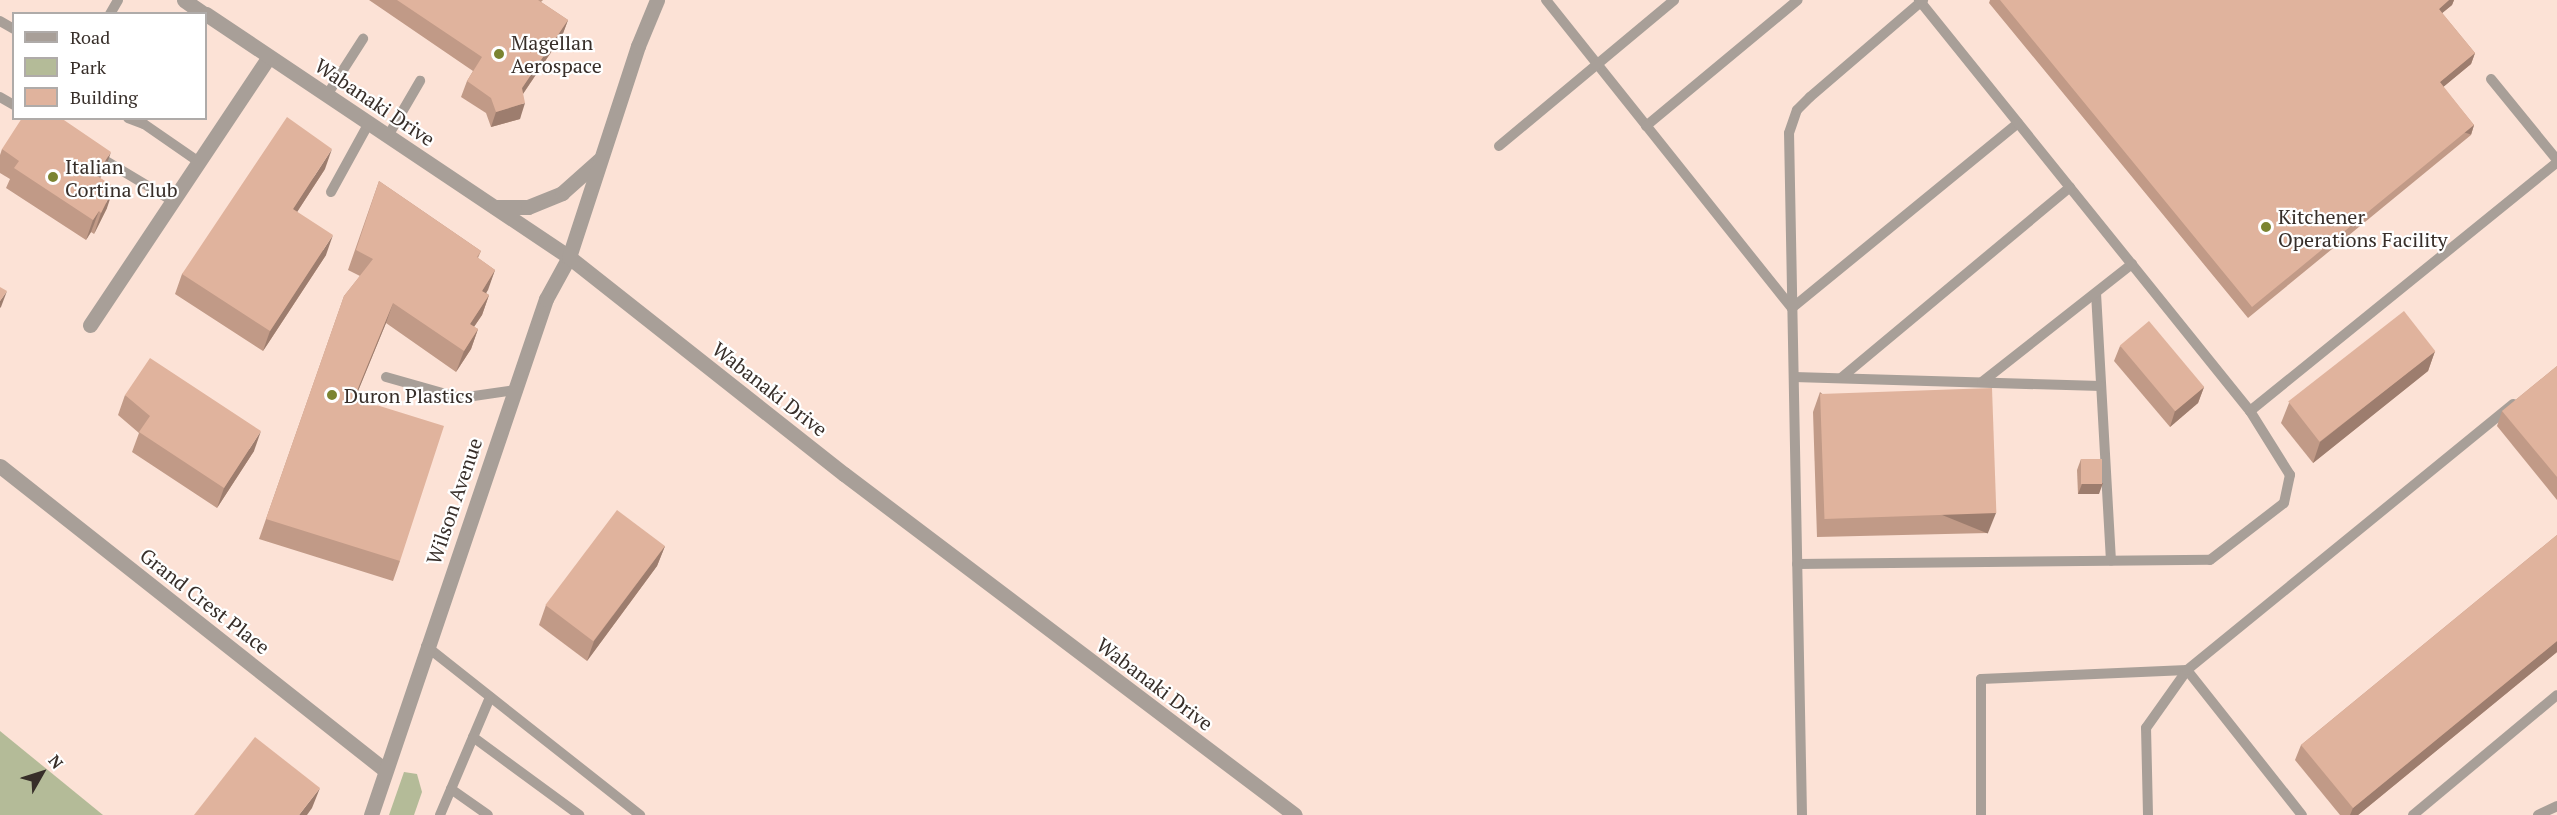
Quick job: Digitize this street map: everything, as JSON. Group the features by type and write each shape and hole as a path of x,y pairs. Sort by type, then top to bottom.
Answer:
{"street":[{"name":"Wilson Avenue","path":"371,815 384,769 546,299 569,257 584,218 599,160 657,0"},
{"name":"Wabanaki Drive","path":"207,13 569,257 853,481 1294,815"},
{"path":"90,325 269,57"},
{"path":"495,207 528,207 562,193 599,160"},
{"name":"Grand Crest Place","path":"0,466 384,769"}],"lane":[{"path":"1546,0 1792,308"},
{"path":"1500,146 1674,0"},
{"path":"1646,126 1798,0"},
{"path":"1797,564 2210,560 2284,503 2290,475 2250,411 1921,1 1797,110 1789,132 1792,308 1794,377 1797,564 1802,815"},
{"path":"327,95 363,39"},
{"path":"2250,411 2557,161 2491,79"},
{"path":"388,136 420,81"},
{"path":"133,120 144,124 199,162"},
{"path":"331,192 369,123"},
{"path":"1792,308 2018,123"},
{"path":"85,148 173,201"},
{"path":"1841,378 2070,188"},
{"path":"1982,382 2132,264"},
{"path":"2096,293 2111,561"},
{"path":"386,377 460,398 515,390"},
{"path":"1794,377 2101,386"},
{"path":"2148,815 2146,728 2187,670 2520,398"},
{"path":"426,646 640,815"},
{"path":"1981,815 1981,679 2187,670"},
{"path":"2187,670 2302,815"},
{"path":"2414,815 2557,695"},
{"path":"440,815 490,697"},
{"path":"473,737 579,815"},
{"path":"451,789 488,815"},
{"path":"2538,815 2557,806"}],"green space":[{"path":"0,731 103,815 0,815"},
{"path":"404,772 417,774 422,792 414,815 389,815"}],"building":[{"name":"Magellan Aerospace","path":"397,0 538,0 568,20 522,88 525,103 496,112 491,98 467,81 482,57"},
{"name":"Kitchener Operations Facility","path":"2000,0 2449,0 2439,9 2475,53 2440,82 2474,125 2252,307"},
{"path":"287,117 332,149 293,209 333,235 270,331 182,274"},
{"name":"Italian Cortina Club","path":"21,120 64,120 111,152 96,175 114,187 101,213 99,211 93,220 14,168 19,161 2,149"},
{"name":"Duron Plastics","path":"379,181 481,251 477,257 495,270 482,291 489,295 470,324 478,329 464,351 393,303 354,398 444,426 400,561 266,519 344,296 373,259 356,250"},
{"path":"0,287 7,291 0,301"},
{"path":"2404,311 2435,351 2320,442 2288,402"},
{"path":"2149,321 2204,387 2175,411 2120,345"},
{"path":"150,358 261,431 224,488 139,432 150,416 125,395"},
{"path":"2557,366 2557,477 2502,411"},
{"path":"1992,388 1996,513 1824,519 1820,394"},
{"path":"2081,459 2102,459 2102,484 2081,484"},
{"path":"617,510 665,546 593,641 545,605"},
{"path":"2557,535 2557,641 2353,808 2301,745"},
{"path":"255,737 320,788 299,815 194,815"}],"place":[{"name":"Magellan Aerospace","path":"499,54"},
{"name":"Italian Cortina Club","path":"53,177"},
{"name":"Kitchener Operations Facility","path":"2266,227"},
{"name":"Duron Plastics","path":"332,395"}]}
